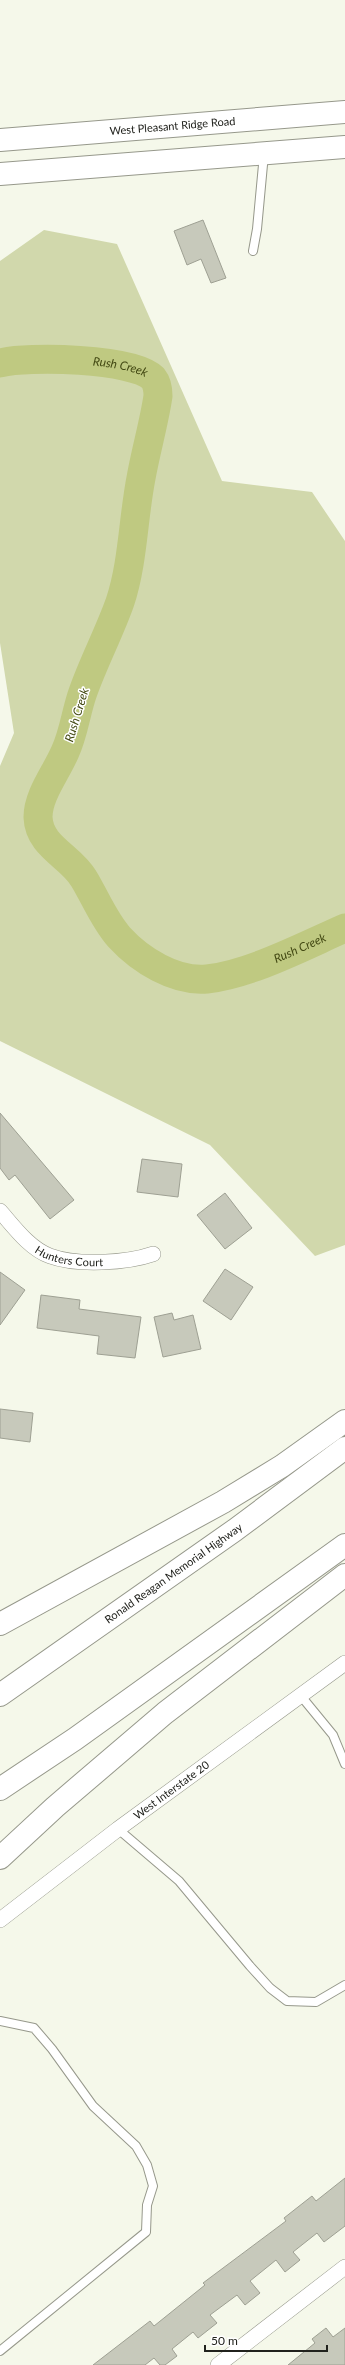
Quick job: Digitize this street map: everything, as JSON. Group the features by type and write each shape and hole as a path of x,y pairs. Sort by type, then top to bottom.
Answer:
{"main road":[{"name":"West Pleasant Ridge Road","path":"1,140 345,112"},
{"path":"6,174 345,147"},
{"path":"0,1624 223,1502 282,1466 345,1421"},
{"name":"Ronald Reagan Memorial Highway","path":"0,1695 235,1530 345,1448"},
{"path":"0,1789 81,1735 345,1545"},
{"path":"0,1858 55,1806 165,1713 345,1575"}],"street":[{"name":"Hunters Court","path":"0,1211 24,1237 50,1256 92,1262 134,1260 153,1254"},
{"name":"West Interstate 20","path":"0,1920 118,1830 345,1663"},
{"path":"218,2365 345,2267"}],"lane":[{"path":"253,251 257,229 264,153"},
{"path":"301,1696 333,1735 345,1764"},
{"path":"118,1830 179,1881 250,1966 270,1988 287,2001 316,2002 345,1985"},
{"path":"0,2021 34,2028 52,2049 93,2106 136,2146 147,2165 153,2186 147,2205 146,2232 0,2351"}],"green space":[{"path":"44,230 117,244 222,481 312,492 345,541 345,1245 315,1256 210,1145 0,1041 0,766 14,733 0,643 0,261"}],"building":[{"path":"203,220 226,278 211,283 201,259 187,265 174,231"},
{"path":"0,1113 74,1200 50,1219 15,1175 9,1180 0,1168"},
{"path":"142,1159 182,1164 178,1197 137,1192"},
{"path":"225,1193 252,1228 225,1249 197,1215"},
{"path":"225,1269 253,1287 231,1320 203,1301"},
{"path":"0,1272 25,1290 0,1325"},
{"path":"41,1295 80,1300 79,1309 141,1317 135,1358 97,1354 99,1336 37,1328"},
{"path":"172,1313 174,1320 193,1315 201,1349 163,1357 154,1317"},
{"path":"0,1409 33,1413 30,1442 0,1438"},
{"path":"345,2178 345,2226 324,2242 317,2233 293,2252 300,2260 285,2272 276,2260 250,2281 260,2293 245,2305 237,2295 210,2315 217,2323 198,2338 193,2332 172,2349 177,2356 165,2365 160,2365 154,2358 145,2365 93,2365 150,2321 154,2326 205,2285 203,2283 286,2221 284,2218 312,2196 316,2201"},
{"path":"326,2328 333,2337 345,2328 345,2365 288,2365 315,2343 312,2339"}],"waterway":[{"name":"Rush Creek","path":"0,363 55,359 80,360 125,366 142,371 153,378 158,391 138,494 128,572 116,613 83,692 68,745 44,792 41,801 38,817 44,836 56,851 78,871 104,916 127,946 159,968 183,977 207,979 241,971 277,958 345,928"}]}
